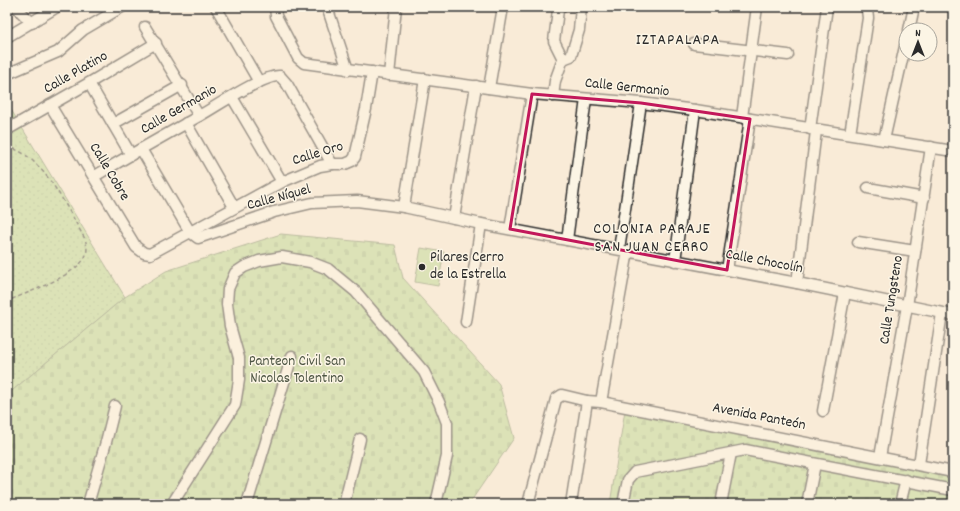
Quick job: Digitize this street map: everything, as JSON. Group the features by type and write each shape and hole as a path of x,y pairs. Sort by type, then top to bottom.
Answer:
{"street":[{"path":"16,7 32,23"},
{"path":"7,36 32,23 57,7"},
{"path":"7,74 58,52 83,30 122,7"},
{"path":"216,7 258,82"},
{"name":"Calle Germanio","path":"275,7 276,16 298,58 304,63 532,94 641,103 695,110 813,130 850,134 953,151"},
{"path":"327,7 348,70"},
{"path":"389,74 396,7"},
{"path":"489,88 503,7"},
{"path":"553,96 555,81 563,59 554,41 558,10 561,7"},
{"path":"563,59 571,56 579,30 581,7"},
{"path":"727,270 746,118 757,7"},
{"path":"797,283 827,7"},
{"path":"850,134 868,18 865,7"},
{"path":"911,22 914,7"},
{"path":"145,27 182,85 199,116"},
{"name":"Calle Platino","path":"10,128 156,43"},
{"path":"694,44 788,55"},
{"path":"884,140 902,62"},
{"name":"Calle Oro","path":"234,207 282,182 320,166 345,164 352,161 355,157 366,109 372,72"},
{"name":"Calle Germanio","path":"94,176 258,82 272,76 280,76 287,84 332,164"},
{"path":"404,207 425,79"},
{"path":"89,83 131,155"},
{"path":"113,124 182,85"},
{"path":"454,218 476,86"},
{"path":"510,229 532,94"},
{"path":"232,97 282,182"},
{"path":"567,240 586,99"},
{"path":"601,402 624,250 641,103"},
{"name":"Calle Cobre","path":"50,105 136,247 144,253"},
{"path":"675,261 695,110"},
{"path":"186,123 234,207"},
{"name":"Calle Tungsteno","path":"880,456 907,306 931,148"},
{"path":"141,149 190,232"},
{"path":"868,188 924,198"},
{"name":"Calle Níquel","path":"190,232 198,238 274,212 312,203 357,201 404,207"},
{"name":"Calle Níquel","path":"144,253 150,254 156,251 234,207"},
{"name":"Calle Chocolín","path":"404,207 481,224 797,283 953,315"},
{"path":"466,322 481,224"},
{"path":"858,242 915,251"},
{"path":"172,504 234,405 239,380 239,358 230,326 227,304 228,289 235,273 244,267 260,261 282,257 310,262 328,268 356,292 424,372 439,402 447,423 447,456 436,504"},
{"path":"823,412 845,293"},
{"path":"919,464 942,313"},
{"path":"247,504 292,356"},
{"name":"Avenida Panteón","path":"528,504 556,399 562,395 880,456 953,472"},
{"path":"571,504 587,401"},
{"path":"88,504 115,406"},
{"path":"344,504 360,439"},
{"path":"623,504 628,480 636,472 745,450 953,490"},
{"path":"721,504 731,453"},
{"path":"807,504 815,464"},
{"path":"900,504 906,480"}],"path":[{"path":"7,147 26,154 49,178 86,239 87,246 85,257 80,264 43,286 7,302"}],"highlighted area":[{"path":"532,94 641,103 750,119 727,270 510,229"}],"green space":[{"path":"10,108 125,297 7,395 7,109"},
{"name":"Panteon Civil San Nicolas Tolentino","path":"281,234 395,245 403,278 499,384 514,438 469,504 7,504 7,395 125,297 166,271"},
{"path":"421,248 444,252 438,286 415,282"},
{"path":"625,410 953,478 953,504 610,504"}],"place":[{"name":"Pilares Cerro de la Estrella","path":"422,267"}],"district":[{"name":"IZTAPALAPA","path":"678,40"},
{"name":"COLONIA PARAJE SAN JUAN CERRO","path":"652,238"}]}
